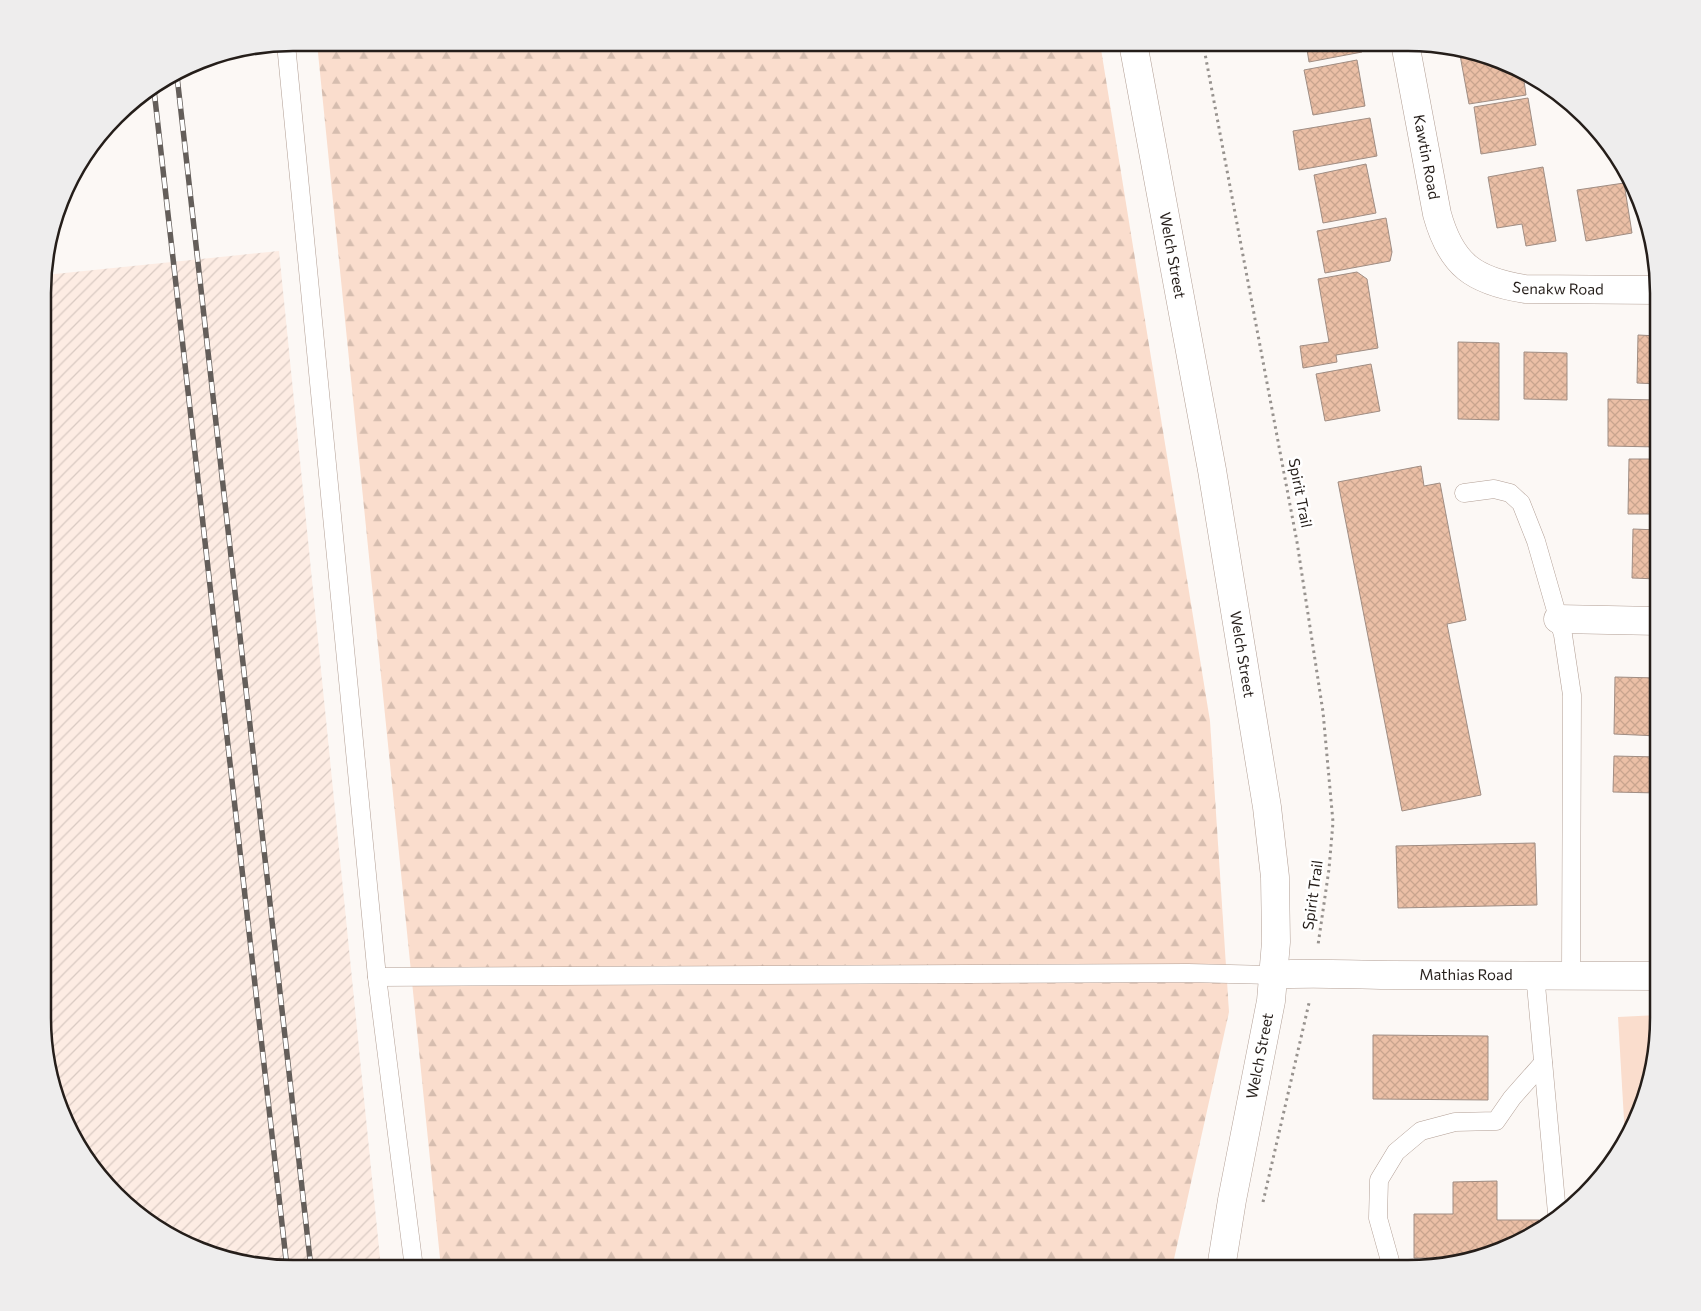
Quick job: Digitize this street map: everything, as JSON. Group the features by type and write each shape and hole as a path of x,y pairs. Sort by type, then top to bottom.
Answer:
{"street":[{"name":"Welch Street","path":"1134,51 1212,470 1267,807 1277,910 1274,975 1267,1026 1232,1200 1222,1260"},
{"name":"Kawtin Road","path":"1406,51 1442,233 1451,251 1464,266"},
{"name":"Senakw Road","path":"1464,266 1482,278 1503,286 1525,289 1650,290"},
{"path":"1558,619 1650,621"},
{"name":"Mathias Road","path":"1274,975 1297,973 1342,975 1535,974 1650,976"}],"lane":[{"path":"287,51 377,977 413,1260"},
{"path":"1464,494 1494,488 1510,492 1521,503 1536,542 1563,635 1572,695 1570,975"},
{"path":"377,977 1178,973 1274,975"},
{"path":"1535,974 1557,1209"},
{"path":"1390,1260 1378,1218 1379,1180 1396,1152 1421,1131 1455,1122 1496,1121 1512,1098 1543,1063"}],"path":[{"name":"Spirit Trail","path":"1205,51 1298,542 1322,712 1333,822 1329,869 1317,951"},
{"path":"1262,1208 1303,1034 1310,994"}],"shaded area":[{"path":"279,251 380,1260 261,1258 230,1252 186,1235 146,1210 122,1189 101,1165 76,1125 59,1081 53,1050 51,1018 52,274"}],"green space":[{"path":"318,51 1101,51 1210,721 1229,1012 1174,1260 440,1260"},
{"path":"1650,1015 1648,1050 1642,1081 1624,1126 1618,1017"}],"building":[{"path":"1307,51 1362,52 1309,62"},
{"path":"1460,57 1486,64 1524,81 1526,95 1469,104"},
{"path":"1357,60 1365,106 1313,115 1304,70"},
{"path":"1528,98 1536,145 1481,154 1474,107"},
{"path":"1370,118 1377,156 1299,170 1293,131"},
{"path":"1366,164 1376,213 1323,223 1314,175"},
{"path":"1543,167 1556,241 1526,246 1522,224 1497,228 1488,177"},
{"path":"1623,183 1632,233 1586,241 1577,190"},
{"path":"1386,218 1392,252 1390,261 1325,273 1317,231"},
{"path":"1357,272 1367,279 1378,348 1336,355 1337,362 1303,368 1300,346 1329,342 1318,279"},
{"path":"1638,335 1650,336 1650,384 1637,383"},
{"path":"1458,342 1499,343 1499,420 1458,419"},
{"path":"1524,352 1567,353 1567,400 1524,399"},
{"path":"1371,364 1380,411 1325,421 1316,374"},
{"path":"1608,399 1650,400 1650,447 1608,446"},
{"path":"1629,459 1650,459 1650,514 1628,514"},
{"path":"1421,466 1424,486 1440,483 1466,620 1447,624 1481,795 1402,811 1338,482"},
{"path":"1633,529 1650,530 1650,579 1632,578"},
{"path":"1615,677 1650,678 1650,736 1614,734"},
{"path":"1614,756 1650,757 1650,793 1613,792"},
{"path":"1535,843 1537,905 1398,908 1396,846"},
{"path":"1373,1035 1488,1036 1488,1100 1373,1099"},
{"path":"1497,1181 1497,1220 1539,1221 1515,1235 1471,1252 1440,1258 1414,1258 1414,1214 1453,1214 1453,1182"}],"railway":[{"path":"178,81 310,1260"},
{"path":"155,95 286,1260"}]}
